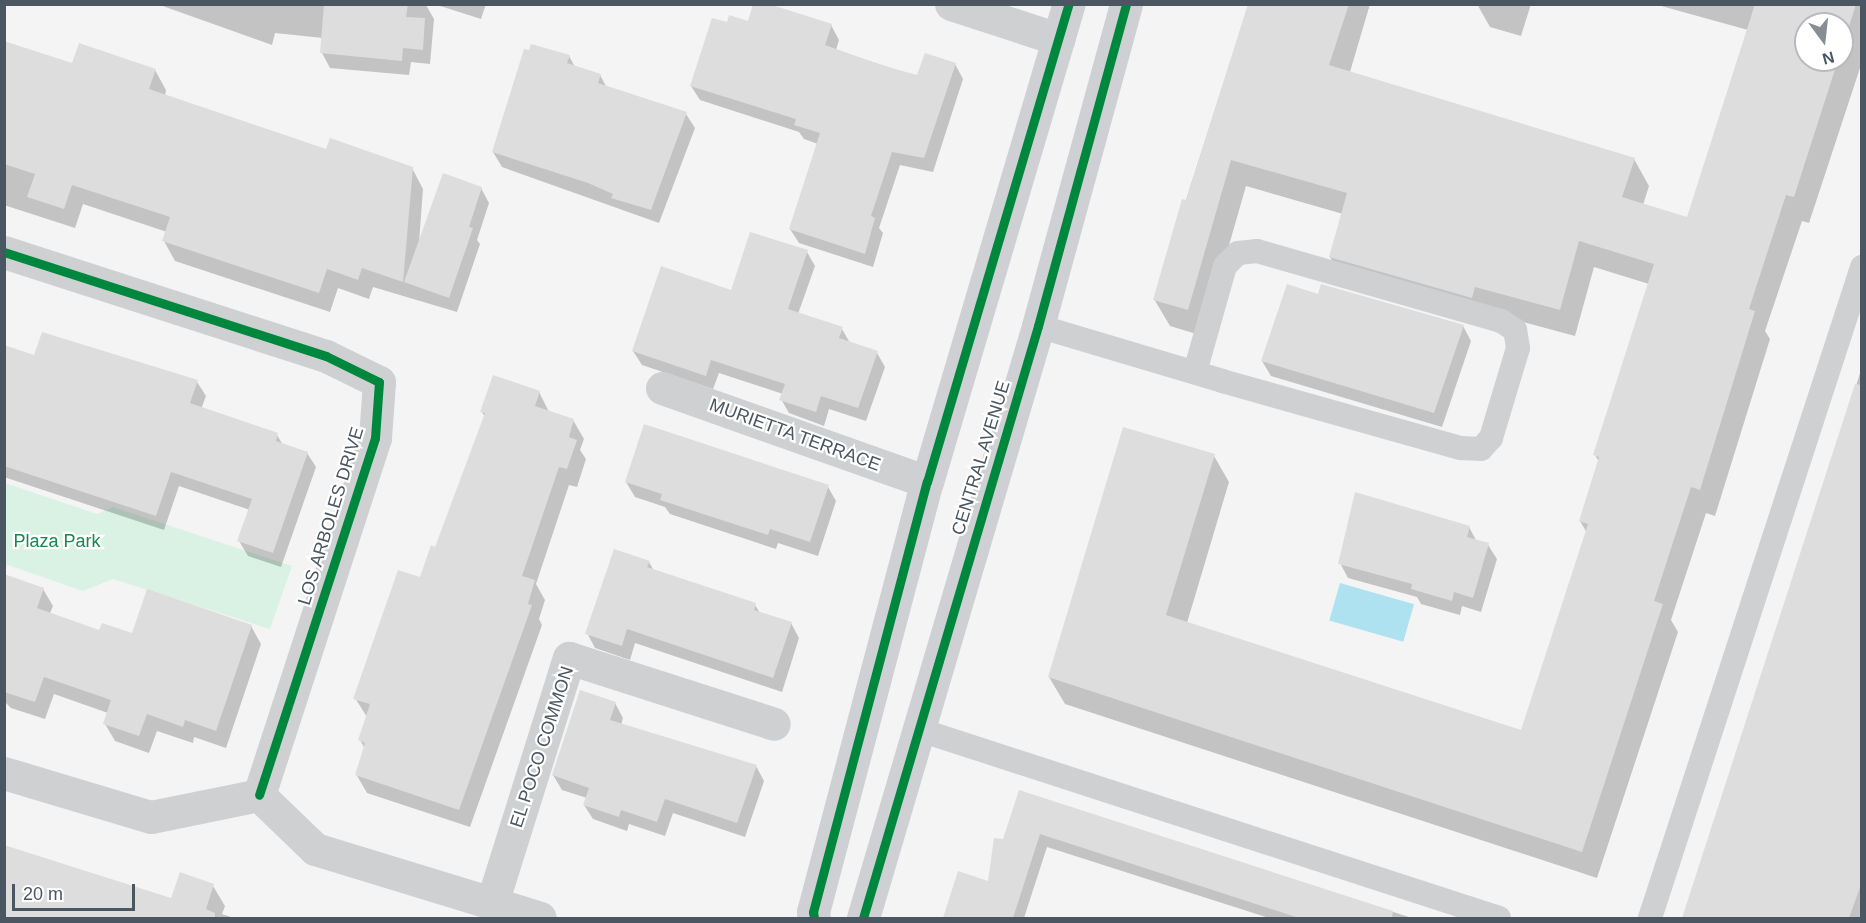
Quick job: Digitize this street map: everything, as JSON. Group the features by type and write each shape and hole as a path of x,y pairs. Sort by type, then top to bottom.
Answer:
{"main road":[{"path":"814,918 813,912 927,482 1069,4"},
{"name":"CENTRAL AVENUE","path":"862,918 1038,326 1126,4"}],"street":[{"path":"951,4 1058,39"},
{"name":"LOS ARBOLES DRIVE","path":"4,252 326,356 379,382 375,438 259,795"},
{"name":"MURIETTA TERRACE","path":"662,388 927,482"},
{"name":"EL POCO COMMON","path":"471,905 569,658 774,724"},
{"path":"4,773 151,817 259,795 315,849 471,905 540,918"}],"lane":[{"path":"1038,326 1195,372 1461,448 1481,449 1491,438 1518,348 1515,330 1501,321 1257,251 1238,253 1225,266 1195,372"},
{"path":"1650,918 1862,267"},
{"path":"917,729 1498,918"}],"green space":[{"name":"Plaza Park","path":"5,483 97,514 113,507 292,566 270,629 113,579 83,591 5,564"}],"water":[{"path":"1340,583 1414,604 1403,642 1329,620"}],"building":[{"path":"324,4 408,4 406,17 425,18 423,50 403,48 402,61 320,53"},
{"path":"753,4 769,4 832,24 825,45 884,66 917,75 925,53 956,63 924,158 892,152 871,216 875,218 865,254 789,229 820,133 794,125 796,119 690,86 712,18 727,22 729,15 748,21"},
{"path":"1248,4 1349,4 1329,65 1635,158 1622,197 1687,217 1755,4 1856,4 1854,12 1794,12 1794,72 1834,72 1794,197 1786,195 1749,309 1755,311 1700,490 1691,487 1654,601 1663,604 1582,852 1048,677 1123,427 1215,454 1166,615 1521,730 1588,524 1579,521 1599,457 1593,455 1654,264 1579,241 1560,310 1475,287 1472,298 1329,257 1347,193 1231,160 1188,310 1153,300 1182,199 1186,200"},
{"path":"4,41 72,63 79,43 156,69 149,89 326,149 330,138 413,167 403,282 362,268 358,280 327,269 319,293 162,241 170,217 72,185 64,209 27,197 35,174 4,164"},
{"path":"531,44 570,55 567,63 601,74 598,83 687,112 651,210 611,198 613,194 588,183 492,152 524,49 529,50"},
{"path":"443,173 482,187 469,227 473,228 449,298 404,282"},
{"path":"750,232 808,250 788,309 843,327 839,338 878,351 858,408 821,396 816,412 779,400 785,384 711,360 706,376 632,351 661,266 731,290"},
{"path":"1287,284 1318,294 1321,284 1464,325 1434,413 1261,361"},
{"path":"42,332 198,380 190,403 278,433 276,441 308,452 273,553 237,541 252,499 171,472 156,516 4,466 4,345 34,355"},
{"path":"493,375 540,391 535,406 574,419 569,437 577,440 567,469 559,467 522,576 535,580 528,604 532,605 459,810 355,775 365,743 358,740 370,704 353,699 398,570 420,577 431,545 435,547 485,413 480,412"},
{"path":"1855,384 1862,385 1862,882 1849,918 1682,918"},
{"path":"644,424 829,485 810,542 770,529 768,535 660,500 662,494 625,482"},
{"path":"1355,492 1470,526 1467,537 1489,543 1473,598 1454,592 1452,601 1411,589 1412,584 1338,564"},
{"path":"614,549 650,561 647,567 756,603 754,610 792,622 773,678 627,629 622,646 585,634"},
{"path":"4,574 44,588 37,608 99,630 102,623 132,633 147,589 252,625 216,731 185,720 183,727 147,714 139,736 103,724 111,700 44,677 35,702 4,692"},
{"path":"580,690 616,702 610,720 757,765 737,823 665,799 657,822 621,810 619,817 583,805 589,788 552,775"},
{"path":"1019,790 1393,911 1392,918 1299,918 1040,834 1013,918 943,918 958,871 988,881 994,838 1003,839"},
{"path":"4,845 171,898 180,872 214,884 206,909 215,913 215,918 4,918"}],"cycle path":[{"path":"814,918 813,912 927,482 1069,4"},
{"path":"863,918 1038,326 1126,4"},
{"path":"4,252 326,356 379,382 375,438 259,795"}]}
